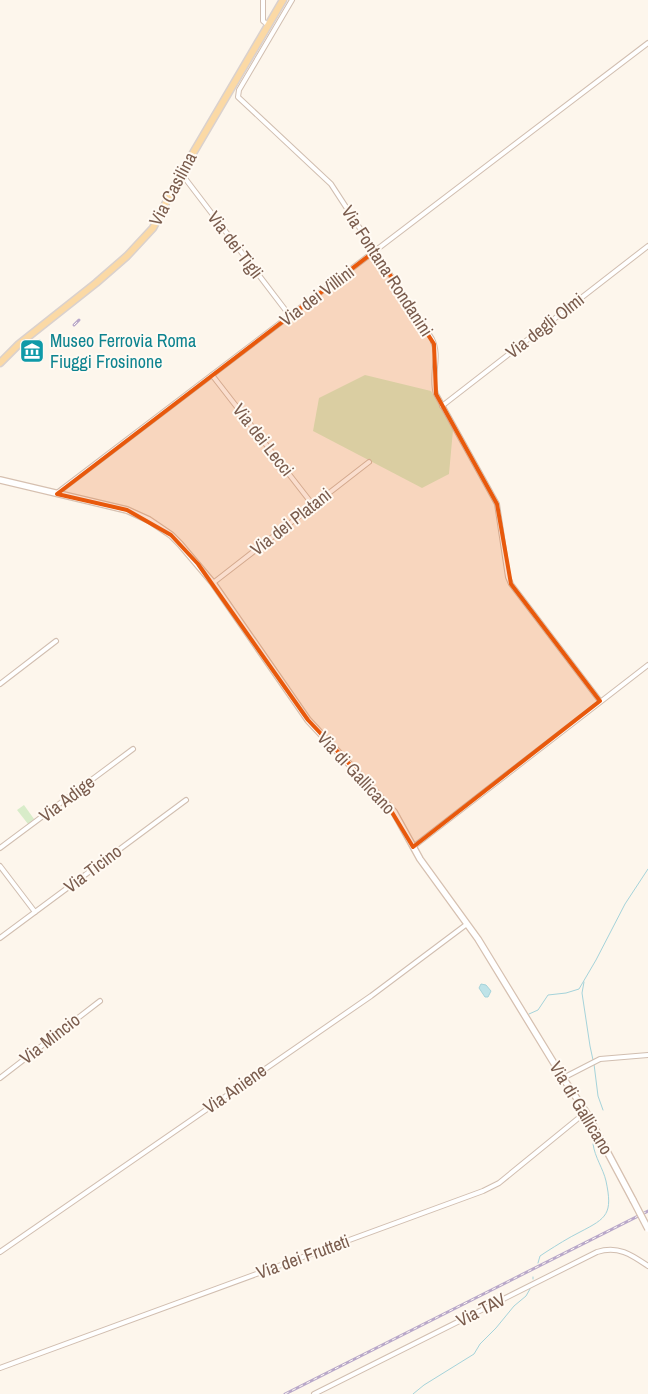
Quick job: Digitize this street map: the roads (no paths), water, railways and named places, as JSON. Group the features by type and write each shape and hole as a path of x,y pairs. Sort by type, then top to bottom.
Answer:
{"main road":[{"name":"Via Casilina","path":"0,362 23,341 96,284 150,233 157,223 181,173 283,0"}],"street":[{"path":"263,0 263,21 268,25"},
{"name":"Via Fontana Rondanini","path":"292,0 238,90 237,96 331,184 433,342 437,358 434,389 497,502 508,577 511,585 600,701"},
{"name":"Via dei Villini","path":"57,494 648,43"},
{"name":"Via dei Tigli","path":"181,173 290,316"},
{"name":"Via degli Olmi","path":"442,406 648,246"},
{"name":"Via dei Lecci","path":"212,375 313,505"},
{"name":"Via dei Platani","path":"213,583 369,462"},
{"name":"Via di Gallicano","path":"0,480 127,510 149,520 171,535 213,583 304,716 398,818 412,847 467,924 586,1112 648,1229"},
{"path":"0,684 56,641"},
{"path":"412,847 648,665"},
{"name":"Via Adige","path":"0,848 134,749"},
{"name":"Via Ticino","path":"0,938 186,800"},
{"path":"0,866 35,912"},
{"name":"Via Aniene","path":"0,1252 371,996 467,924"},
{"name":"Via Mincio","path":"0,1078 100,1001"},
{"path":"563,1078 600,1059 648,1054"},
{"name":"Via dei Frutteti","path":"0,1368 483,1191 499,1183 586,1112"},
{"name":"Via TAV","path":"314,1394 597,1252 611,1249 623,1251 648,1266"}],"water":[{"path":"481,984 486,985 491,991 488,997 485,997 479,988"}],"waterway":[{"path":"529,1014 538,1010 548,995 579,989 625,904 648,869"},
{"path":"584,982 582,993 593,1060"},
{"path":"594,1064 598,1096 603,1110"},
{"path":"538,1263 540,1256 596,1223 606,1214 609,1201 606,1181 593,1144"},
{"path":"413,1394 474,1354 480,1344 514,1306 526,1296 530,1289"}],"railway":[{"path":"74,325 79,320"},
{"path":"285,1394 648,1211"}],"place":[{"name":"Museo Ferrovia Roma Fiuggi Frosinone","path":"32,351"}]}
